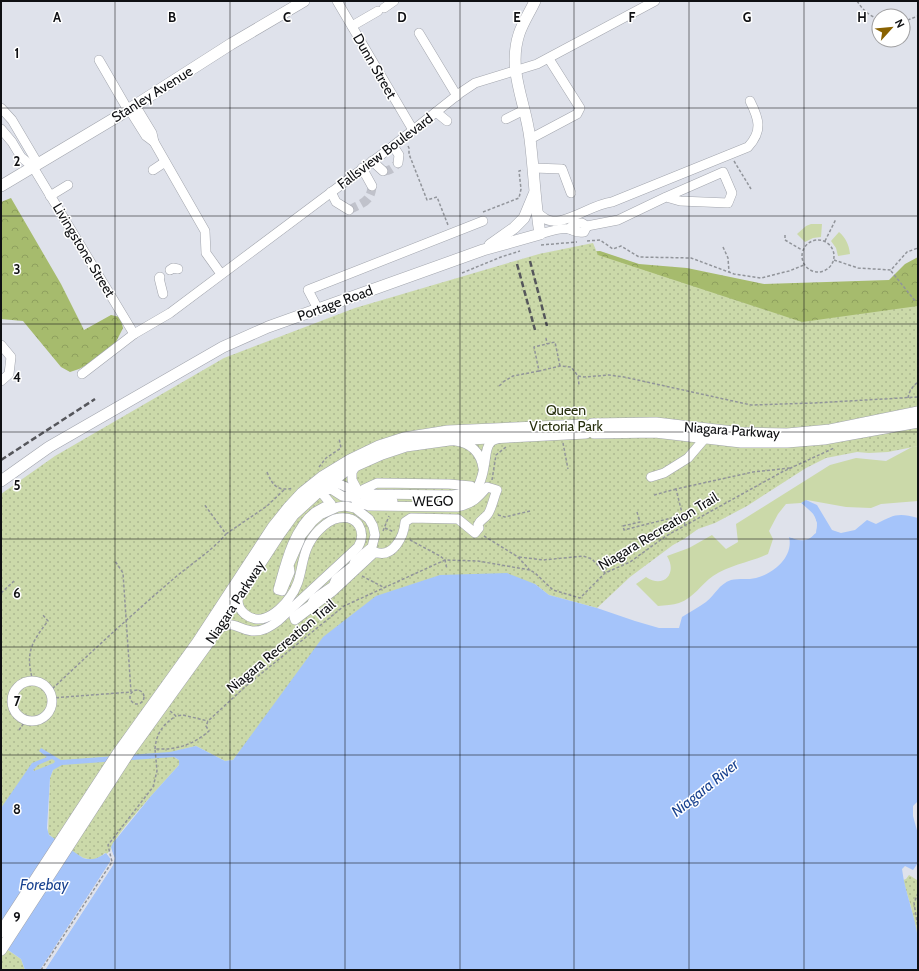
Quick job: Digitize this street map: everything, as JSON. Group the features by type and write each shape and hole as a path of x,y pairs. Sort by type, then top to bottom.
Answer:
{"main road":[{"name":"Stanley Avenue","path":"1,186 36,166 230,44 304,1"},
{"path":"535,1 519,34 515,50 514,72 530,138 532,168 541,239"},
{"path":"484,250 514,228 524,218 535,192"},
{"name":"Portage Road","path":"1,481 49,447 223,347 268,327 484,250 541,239"},
{"name":"Niagara Parkway","path":"2,949 110,765 130,751 197,643 273,527 296,499 331,482 356,466 367,456 391,442 414,436 448,431 486,434 506,442 634,423 662,424 742,433 804,433 830,430 918,412"},
{"name":"Niagara Parkway","path":"1,932 65,842 120,758 159,703 216,631 280,533 314,489 332,470 367,456 406,446 486,434 589,429 651,432 749,442 797,442 824,439 918,422"}],"street":[{"name":"Dunn Street","path":"337,1 413,130"},
{"path":"352,26 394,1"},
{"name":"Fallsview Boulevard","path":"82,374 134,334 170,313 476,83 514,72 548,59 655,1"},
{"path":"419,33 457,96"},
{"path":"101,58 150,137 205,231 206,253 221,274"},
{"path":"530,138 580,112 580,108 548,59"},
{"path":"537,212 543,218 551,221 560,221 603,203 612,202 748,147 756,139 758,129 757,116 750,101"},
{"name":"Livingstone Street","path":"1,108 8,114 15,124 52,198 134,334"},
{"path":"506,119 524,110"},
{"path":"436,112 447,121"},
{"path":"1,129 12,142 21,158 36,166"},
{"path":"393,146 399,155 398,163"},
{"path":"372,161 383,171"},
{"path":"153,170 165,162"},
{"path":"362,168 372,186"},
{"path":"532,168 562,170 571,193"},
{"path":"584,224 618,220 666,197 723,172 732,193 728,203 680,201 666,197"},
{"path":"52,198 69,187"},
{"path":"331,192 336,202 349,210"},
{"path":"541,239 555,230 569,229 576,233 584,232 584,224 589,215 605,208 612,202"},
{"path":"318,309 308,290 480,218"},
{"path":"160,277 163,294"},
{"path":"1,345 11,357 9,374 1,382"},
{"name":"WEGO","path":"365,493 374,500 385,501 443,502 461,500 469,496 481,483 487,450 486,434"},
{"path":"651,477 664,473 688,458 706,437"},
{"path":"449,440 464,443 470,446 480,456 484,470"},
{"path":"487,450 490,442 493,440 506,442"},
{"path":"365,493 358,488 355,477 367,456"},
{"path":"356,466 352,475 353,483 359,493 452,495 460,494 471,486 449,484 377,483 365,493"},
{"path":"331,482 343,485 350,489"},
{"path":"314,489 343,486 365,493"},
{"path":"487,487 490,487 497,490 488,515 480,521 478,525 479,528 475,533 458,519 411,518 405,522 404,531 400,540 393,549 382,554 375,552 332,592 295,620 294,617 311,605 314,599 333,586 336,579 353,566 355,561 372,547 374,543 375,535 373,526 366,515 352,507 338,507 320,515 301,536 290,565 290,572 282,591 278,590 285,566 300,530 314,512 331,504 321,492 331,489 342,496 349,497 350,494 358,502 369,506 457,507 468,505 480,496 487,487"},
{"path":"216,631 222,627 232,625 247,630 258,631 278,621 358,547 362,538 362,532 359,525 352,519 340,518 332,520 318,531 312,538 304,554 299,578 293,594 284,604 268,617 255,619 249,617 242,611 238,601 243,589"},
{"path":"33,681 45,686 50,695 51,704 49,710 45,716 40,719 34,721 21,718 16,714 13,708 13,695 16,689 26,682 33,681"}],"path":[{"path":"857,1 862,9 871,16"},
{"path":"409,154 427,200 437,197 448,225"},
{"path":"730,155 751,189"},
{"path":"480,218 519,198 522,189 519,171"},
{"path":"825,241 836,219"},
{"path":"785,236 785,240 802,250"},
{"path":"541,239 578,242"},
{"path":"585,241 600,240 613,249 621,246 639,256 691,258 729,272 761,278 789,271 804,265"},
{"path":"820,240 825,241 832,249 834,260 828,269 823,272 813,272 804,265 802,260 802,250 809,242 820,240"},
{"path":"723,247 728,258 729,272"},
{"path":"891,270 907,252 918,248"},
{"path":"462,273 501,256 521,251 522,253"},
{"path":"834,260 858,268 891,270 916,302"},
{"path":"546,338 547,344"},
{"path":"539,370 534,347 555,342 560,366"},
{"path":"499,386 513,376 560,366 571,368 578,376 580,385"},
{"path":"578,376 609,375 624,377 751,405 918,397"},
{"path":"908,398 914,384 918,382"},
{"path":"318,468 326,458 341,448 339,438"},
{"path":"563,441 568,469"},
{"path":"490,487 496,455 506,442"},
{"name":"Niagara Recreation Trail","path":"155,749 175,748 191,744 203,737 209,731 206,726 208,721 246,686 334,613 344,606 383,587 445,560 478,561 530,570 553,590 580,598 606,572 630,562 666,536 791,468 836,448"},
{"path":"654,495 753,472 791,468"},
{"path":"268,472 271,482 276,486 286,489"},
{"path":"50,695 126,620 185,569 219,543 226,534 267,506 286,489 297,486"},
{"path":"676,489 685,525"},
{"path":"204,504 226,534"},
{"path":"490,508 498,515 505,517 530,512"},
{"path":"638,512 640,522 623,526 624,530 683,515"},
{"path":"478,530 518,557 530,570"},
{"path":"518,557 544,560 583,556 592,559 606,572"},
{"path":"445,560 447,569"},
{"path":"115,561 123,573 131,692 130,699 135,704 142,703 144,694"},
{"path":"604,562 606,572"},
{"path":"354,572 383,587"},
{"path":"1,593 14,581"},
{"path":"33,681 29,655 36,636 48,621 42,614"},
{"path":"50,695 131,692 138,690 148,695 176,716"},
{"path":"41,970 112,862 108,845 153,787 157,771 155,749 159,731 170,719 183,714 208,721"},
{"path":"19,730 26,720"},
{"path":"918,893 914,903 918,928"}],"green space":[{"path":"11,198 61,284 84,330 111,315 120,317 123,328 111,352 79,369 70,372 61,367 23,321 1,319 1,202"},
{"path":"811,224 822,224 821,237 813,238 805,242 797,234 806,226"},
{"path":"839,232 847,242 850,254 838,256 836,248 831,241"},
{"name":"Queen Victoria Park","path":"593,243 598,255 802,322 918,306 918,446 888,452 857,452 826,458 806,468 747,506 715,523 698,529 673,545 630,577 597,608 549,595 535,584 239,752 233,760 225,761 196,746 176,751 174,757 179,760 179,765 129,821 113,844 111,850 107,854 105,853 97,858 91,859 79,856 60,844 48,833 50,778 53,770 33,770 1,808 1,494 55,456 224,358 355,308 539,254"},
{"path":"600,251 639,264 687,268 764,284 889,280 905,264 918,257 918,372 539,254"},
{"path":"918,446 918,501 881,504 871,508 846,507 807,500 801,503 786,504 778,514 769,531 773,539 768,554 719,572 684,601 658,606 636,584 646,577 658,581 667,578 671,569 667,556 689,548 712,535 726,549 738,542 736,524 830,465 856,458 886,461 912,447"},
{"path":"909,875 917,880 918,879 918,938 903,880"},
{"path":"1,945 21,959 25,970 1,970"}],"water":[{"path":"806,500 817,505 832,530 841,533 855,530 867,520 876,524 896,515 905,515 918,518 918,801 913,806 913,816 918,834 918,863 913,870 905,866 902,869 918,939 918,970 45,970 113,865 114,858 111,847 113,843 151,796 179,765 179,760 174,757 62,765 53,770 50,778 47,828 49,835 83,858 95,858 106,853 110,858 110,862 40,970 25,970 21,959 1,945 1,808 32,763 47,757 39,751 41,748 61,760 170,752 196,746 225,761 233,760 323,637 376,596 440,575 507,573 535,584 549,595 597,608 659,628 679,628 682,617 706,602 720,587 727,582 734,579 756,578 775,569 785,558 790,544 789,537 803,540 814,535 817,524 815,517 801,503","holes":["52,759 55,761 54,763 34,771 33,770 38,765"]}],"pier":[{"path":"801,503 813,514 817,523 816,533 808,539 800,540 787,535 800,538 807,537 814,532 815,523 812,516 799,504"},
{"path":"111,850 115,858 113,865 45,970 43,970 108,868 42,970 40,970 110,862 110,858 107,854"}],"tunnel":[{"path":"383,171 391,169 398,163"},
{"path":"349,210 362,204 368,199 372,186"}],"railway":[{"path":"530,261 547,326"},
{"path":"517,264 535,330"},
{"path":"1,460 95,399"}],"water label":[{"name":"Niagara River","path":"705,788"},
{"name":"Forebay","path":"44,885"}]}
